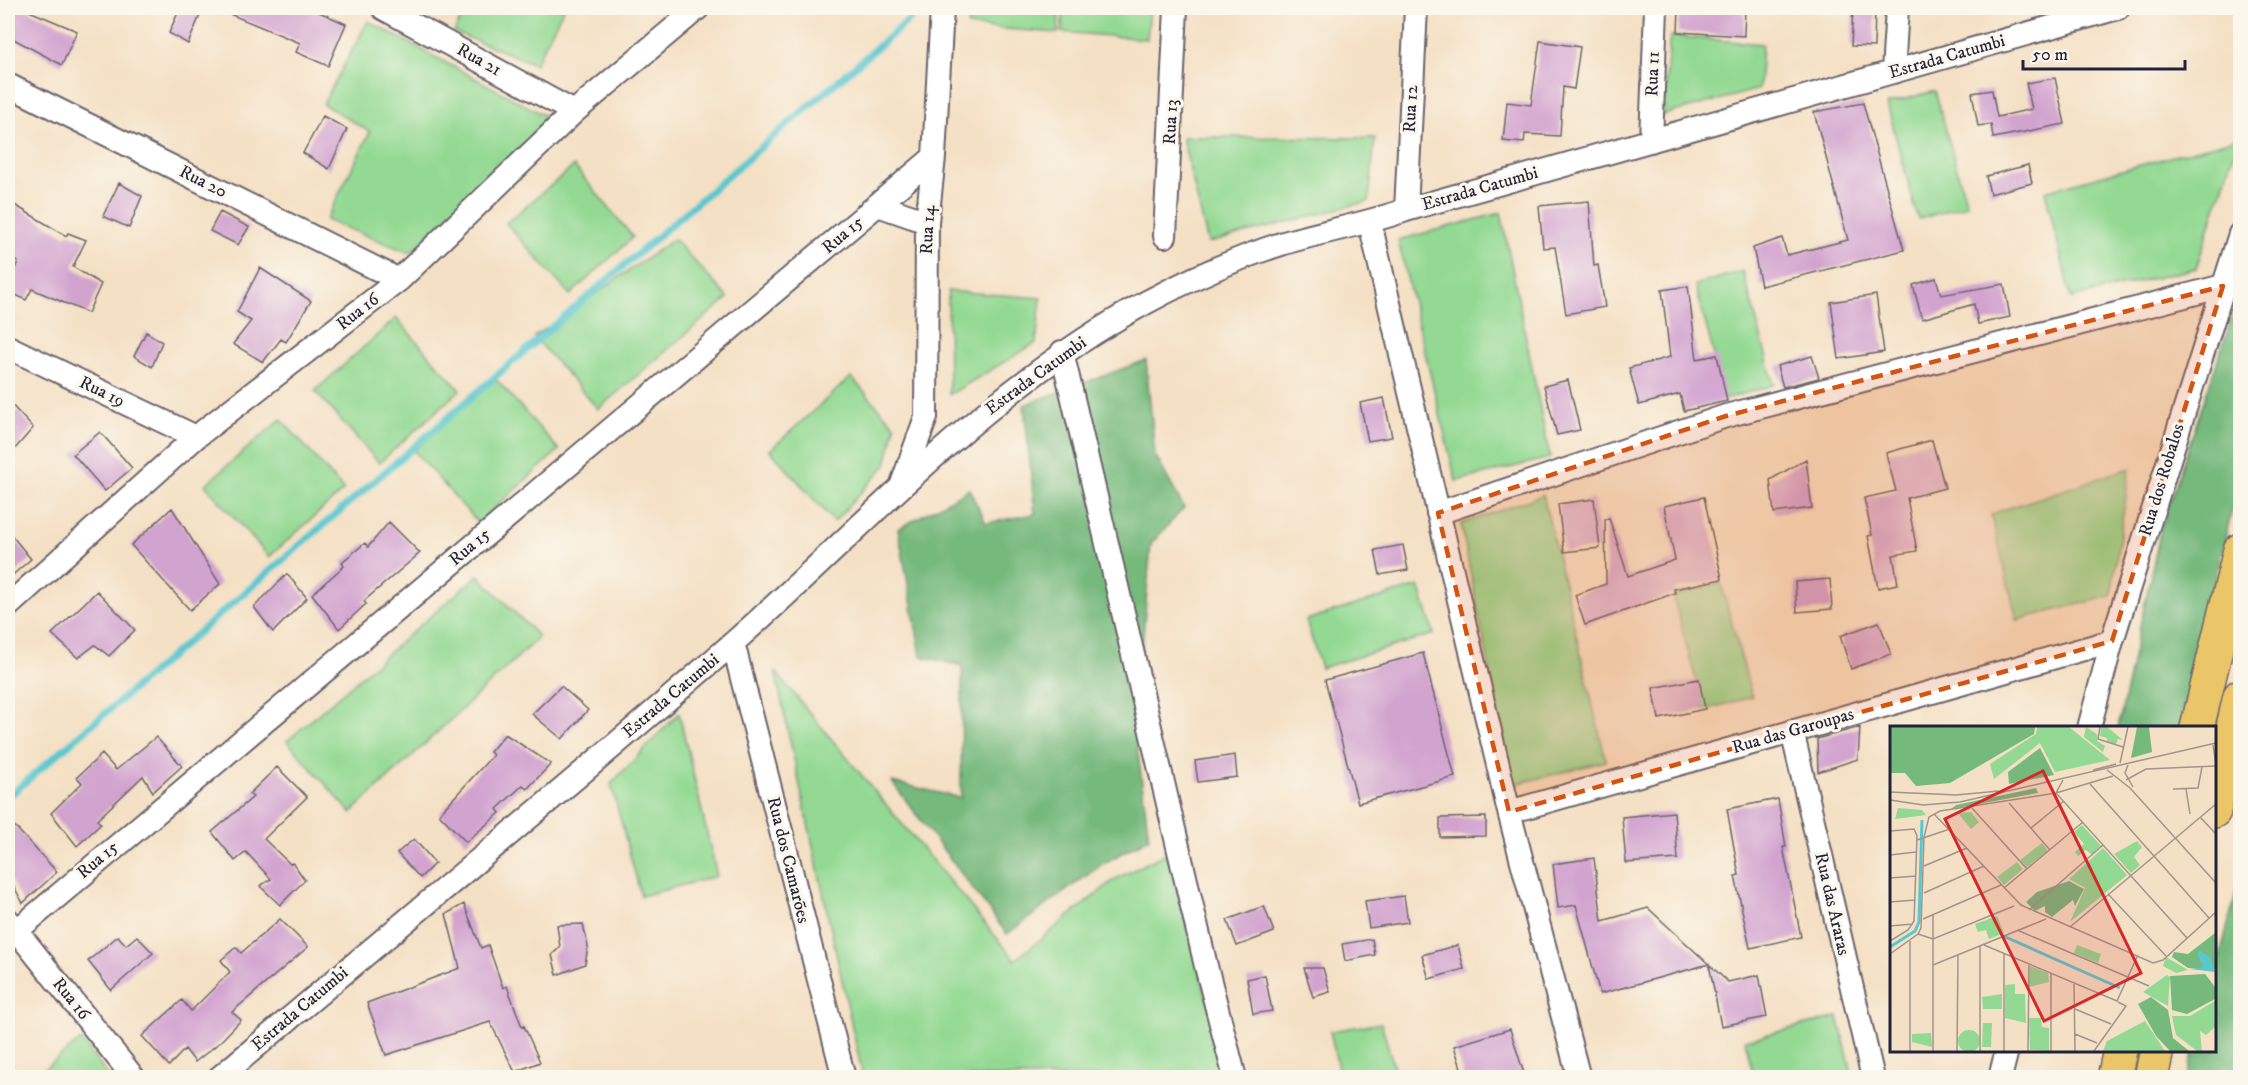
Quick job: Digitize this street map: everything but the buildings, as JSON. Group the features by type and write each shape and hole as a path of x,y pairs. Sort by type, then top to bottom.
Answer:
{"highway":[{"path":"2197,726 2241,550"},
{"path":"2215,807 2241,696"},
{"path":"2114,1077 2120,1052"},
{"path":"2151,1077 2157,1052"}],"street":[{"name":"Rua 21","path":"383,8 574,112"},
{"name":"Rua 16","path":"8,606 196,437 399,280 574,112 698,8"},
{"name":"Rua 14","path":"900,488 926,417 927,222 934,157 942,8"},
{"name":"Rua 13","path":"1165,236 1176,8"},
{"name":"Rua 12","path":"1407,210 1416,8"},
{"name":"Rua 11","path":"1650,141 1656,8"},
{"path":"1893,72 1897,8"},
{"name":"Estrada Catumbi","path":"219,1077 734,643 956,436 1062,352 1145,303 1241,258 1285,243 1370,223 1407,210 2118,8"},
{"name":"Rua 20","path":"8,85 399,280"},
{"name":"Rua 15","path":"10,929 934,157"},
{"path":"878,205 927,222"},
{"path":"1370,223 1509,812 1579,1077"},
{"name":"Rua dos Robalos","path":"2090,726 2112,641 2241,234"},
{"path":"1438,513 1726,416 2223,286"},
{"name":"Rua 19","path":"8,347 196,437"},
{"path":"1062,352 1206,966 1235,1077"},
{"path":"926,417 956,436"},
{"name":"Rua das Garoupas","path":"1509,812 2112,641"},
{"name":"Rua dos Camarões","path":"734,643 844,1077"},
{"name":"Rua das Araras","path":"1792,731 1873,1077"},
{"name":"Rua 16","path":"10,929 134,1077"},
{"path":"2000,1077 2006,1052"}],"highlighted area":[{"path":"2223,286 2112,641 1509,812 1438,513 1726,416"}],"green space":[{"path":"466,8 564,8 535,64 454,32"},
{"path":"969,8 1059,8 1058,33 968,26"},
{"path":"1064,8 1150,8 1147,39 1061,32"},
{"path":"368,21 551,119 410,253 326,220 370,132 323,104"},
{"path":"1670,36 1762,44 1759,89 1663,115"},
{"path":"1935,91 1967,205 1918,219 1887,104"},
{"path":"1182,137 1375,138 1369,201 1208,243"},
{"path":"2239,138 2196,268 2071,298 2045,191"},
{"path":"574,166 633,237 570,295 506,223"},
{"path":"1501,213 1550,458 1456,481 1398,240"},
{"path":"674,239 728,298 598,409 534,337"},
{"path":"1743,271 1774,385 1726,399 1695,285"},
{"path":"948,291 1041,298 1036,343 949,395"},
{"path":"2240,294 2240,477 2179,726 2118,726 2161,528"},
{"path":"396,318 460,390 379,463 315,391"},
{"path":"1146,360 1155,455 1184,508 1151,544 1135,728 1149,838 1104,863 1007,934 892,782 961,798 962,666 921,656 898,529 969,489 986,523 1035,514 1024,405"},
{"path":"851,377 895,426 886,465 834,522 770,450"},
{"path":"495,378 559,450 478,523 414,451"},
{"path":"281,419 344,490 269,557 205,485"},
{"path":"2130,468 2111,596 2017,620 1991,514"},
{"path":"1543,495 1606,761 1512,785 1461,524"},
{"path":"478,575 539,637 351,813 287,741"},
{"path":"1721,583 1752,697 1704,710 1673,596"},
{"path":"1419,586 1434,634 1321,668 1306,620"},
{"path":"775,671 1015,960 1114,880 1166,853 1229,1077 863,1077"},
{"path":"679,713 717,876 641,896 611,784"},
{"path":"2240,878 2240,1077 2187,1077 2194,1052 2215,1052 2215,974"},
{"path":"1838,1017 1853,1077 1754,1077 1745,1040"},
{"path":"1381,1023 1397,1077 1340,1077 1330,1031"},
{"path":"81,1040 109,1077 34,1077"}],"waterway":[{"path":"8,797 918,12 928,8"}]}
